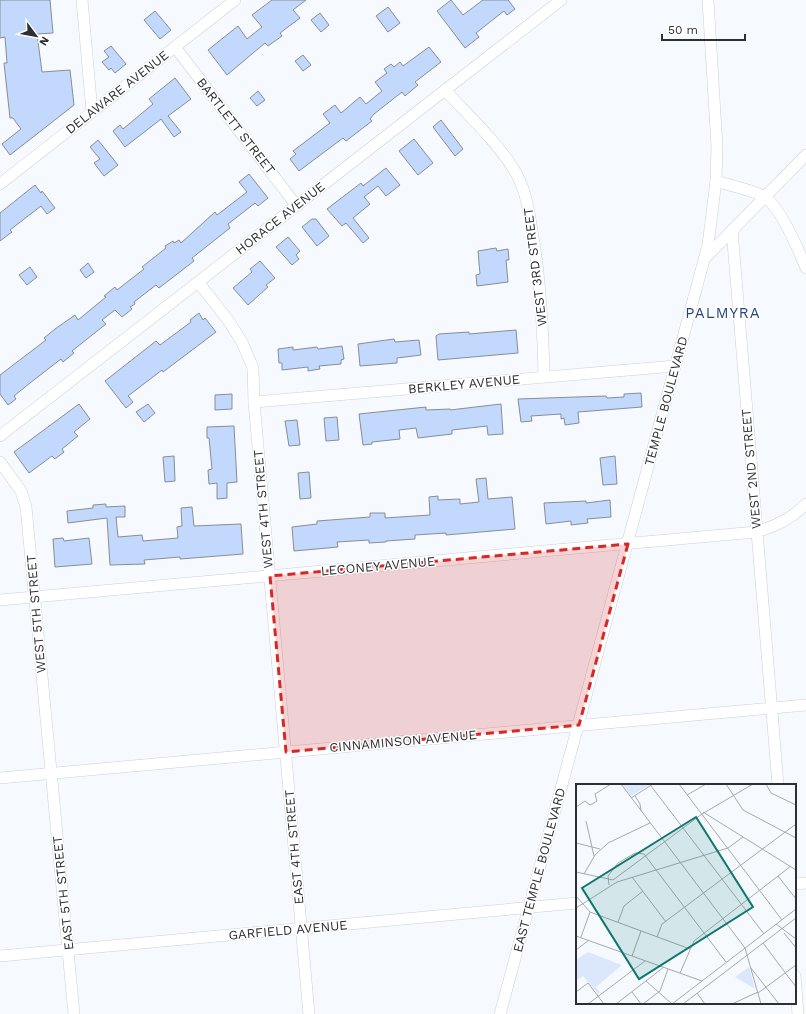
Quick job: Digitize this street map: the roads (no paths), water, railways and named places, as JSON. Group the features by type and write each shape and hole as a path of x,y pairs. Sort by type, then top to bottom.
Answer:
{"street":[{"path":"82,0 92,112"},
{"name":"DELAWARE AVENUE","path":"0,184 235,0"},
{"name":"HORACE AVENUE","path":"0,436 561,0"},
{"name":"TEMPLE BOULEVARD","path":"579,725 704,258 716,181 717,147 715,94 708,0"},
{"name":"BARTLETT STREET","path":"175,47 296,206"},
{"name":"WEST 3RD STREET","path":"445,90 508,162 526,195 531,216 537,262 543,324 544,377"},
{"path":"704,258 806,155"},
{"path":"716,181 765,197 778,213 794,239 806,268"},
{"name":"WEST 2ND STREET","path":"732,230 778,784"},
{"name":"WEST 4TH STREET","path":"198,282 228,320 242,342 253,368 254,402 286,752"},
{"name":"BERKLEY AVENUE","path":"254,402 675,366"},
{"name":"WEST 5TH STREET","path":"0,462 21,491 25,502 51,773"},
{"name":"LECONEY AVENUE","path":"0,600 756,532 776,526 795,515 806,504"},
{"name":"CINNAMINSON AVENUE","path":"0,778 806,705"},
{"name":"EAST TEMPLE BOULEVARD","path":"500,1014 579,725"},
{"name":"EAST 4TH STREET","path":"286,752 309,1014"},
{"name":"EAST 5TH STREET","path":"51,773 74,1014"},
{"path":"796,884 806,883"},
{"name":"GARFIELD AVENUE","path":"0,956 576,903"},
{"path":"796,989 798,1014"}],"district":[{"name":"PALMYRA","path":"723,313"}]}
